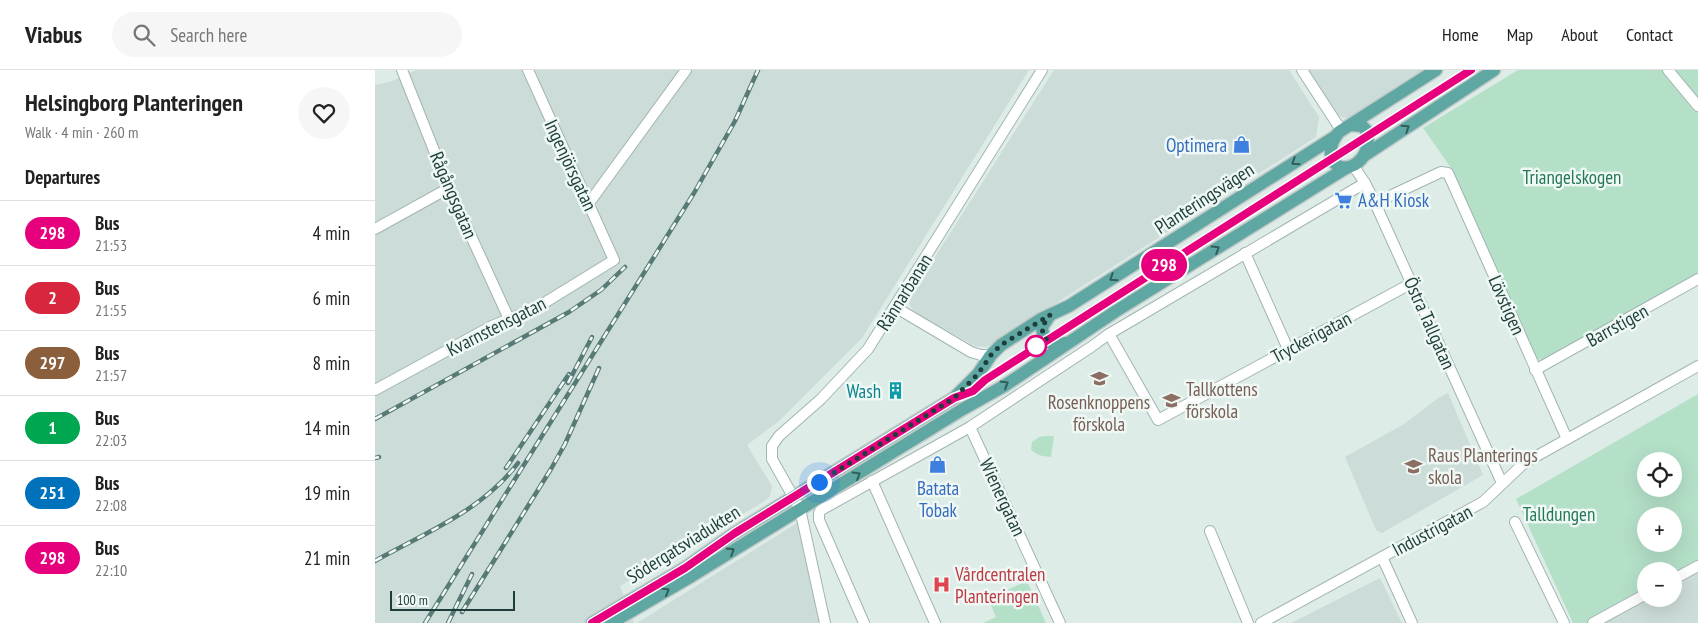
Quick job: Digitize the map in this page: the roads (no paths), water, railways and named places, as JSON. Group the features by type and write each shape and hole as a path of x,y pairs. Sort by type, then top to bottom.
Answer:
{"main road":[{"name":"Planteringsvägen","path":"797,503 954,398 978,374 991,355 1001,345 1050,315 1069,306 1436,70"},
{"path":"797,503 1004,386 1073,340 1349,166 1494,70"},
{"path":"1349,166 1338,167 1333,162 1331,152 1343,130 1362,126 1366,130 1368,146 1365,155"},
{"path":"1050,315 1043,324 1042,331 1051,344 1059,345 1073,340"},
{"name":"Södergatsviadukten","path":"611,623 687,572 797,503"},
{"name":"Södergatsviadukten","path":"593,623 687,572"}],"street":[{"name":"Rågångsgatan","path":"403,70 449,188 509,319"},
{"name":"Ingenjörsgatan","path":"528,70 615,260"},
{"path":"589,203 686,70"},
{"name":"Rännarbanan","path":"825,623 797,503 772,459 772,446 779,436 821,399 868,349 1042,70"},
{"path":"1302,70 1343,130"},
{"path":"1669,70 1698,106"},
{"name":"Östra Tallgatan","path":"1349,166 1365,183 1375,203 1502,483"},
{"name":"Lövstigen","path":"1375,203 1446,171 1449,173 1567,439"},
{"path":"865,623 819,520 819,513 824,508 970,426 1109,334 1365,183"},
{"path":"375,229 449,188"},
{"path":"1245,253 1288,349"},
{"name":"Kvarnstensgatan","path":"375,390 492,326 536,308 615,260"},
{"name":"Barrstigen","path":"1535,370 1698,280"},
{"name":"Tryckerigatan","path":"1109,334 1158,420 1412,283"},
{"path":"895,307 971,352 991,355"},
{"name":"Industrigatan","path":"1261,623 1483,502 1522,466 1698,366"},
{"name":"Wienergatan","path":"970,426 1060,623"},
{"path":"872,481 935,623"},
{"path":"1515,522 1564,623"},
{"path":"1210,531 1248,623"},
{"path":"1382,557 1411,623"},
{"path":"1682,575 1698,566"},
{"path":"1593,623 1637,599"},
{"path":"601,623 615,623"}],"railway":[{"path":"425,623 694,193 735,121 758,70"},
{"path":"375,419 569,312 601,290 625,267"},
{"path":"568,383 592,337"},
{"path":"462,612 551,469 565,444 599,368"},
{"path":"506,468 569,374"},
{"path":"375,458 379,457"},
{"path":"375,561 471,507 504,480 518,463"},
{"path":"448,623 472,574"}],"place":[{"name":"Optimera","path":"1241,145"},
{"name":"A&H Kiosk","path":"1344,200"},
{"name":"Rosenknoppens förskola","path":"1099,379"},
{"name":"Wash","path":"895,391"},
{"name":"Tallkottens förskola","path":"1172,400"},
{"name":"Batata Tobak","path":"938,465"},
{"name":"Raus Planterings skola","path":"1414,466"},
{"name":"Vårdcentralen Planteringen","path":"941,585"}],"park label":[{"name":"Triangelskogen","path":"1572,177"},
{"name":"Talldungen","path":"1559,514"}]}
